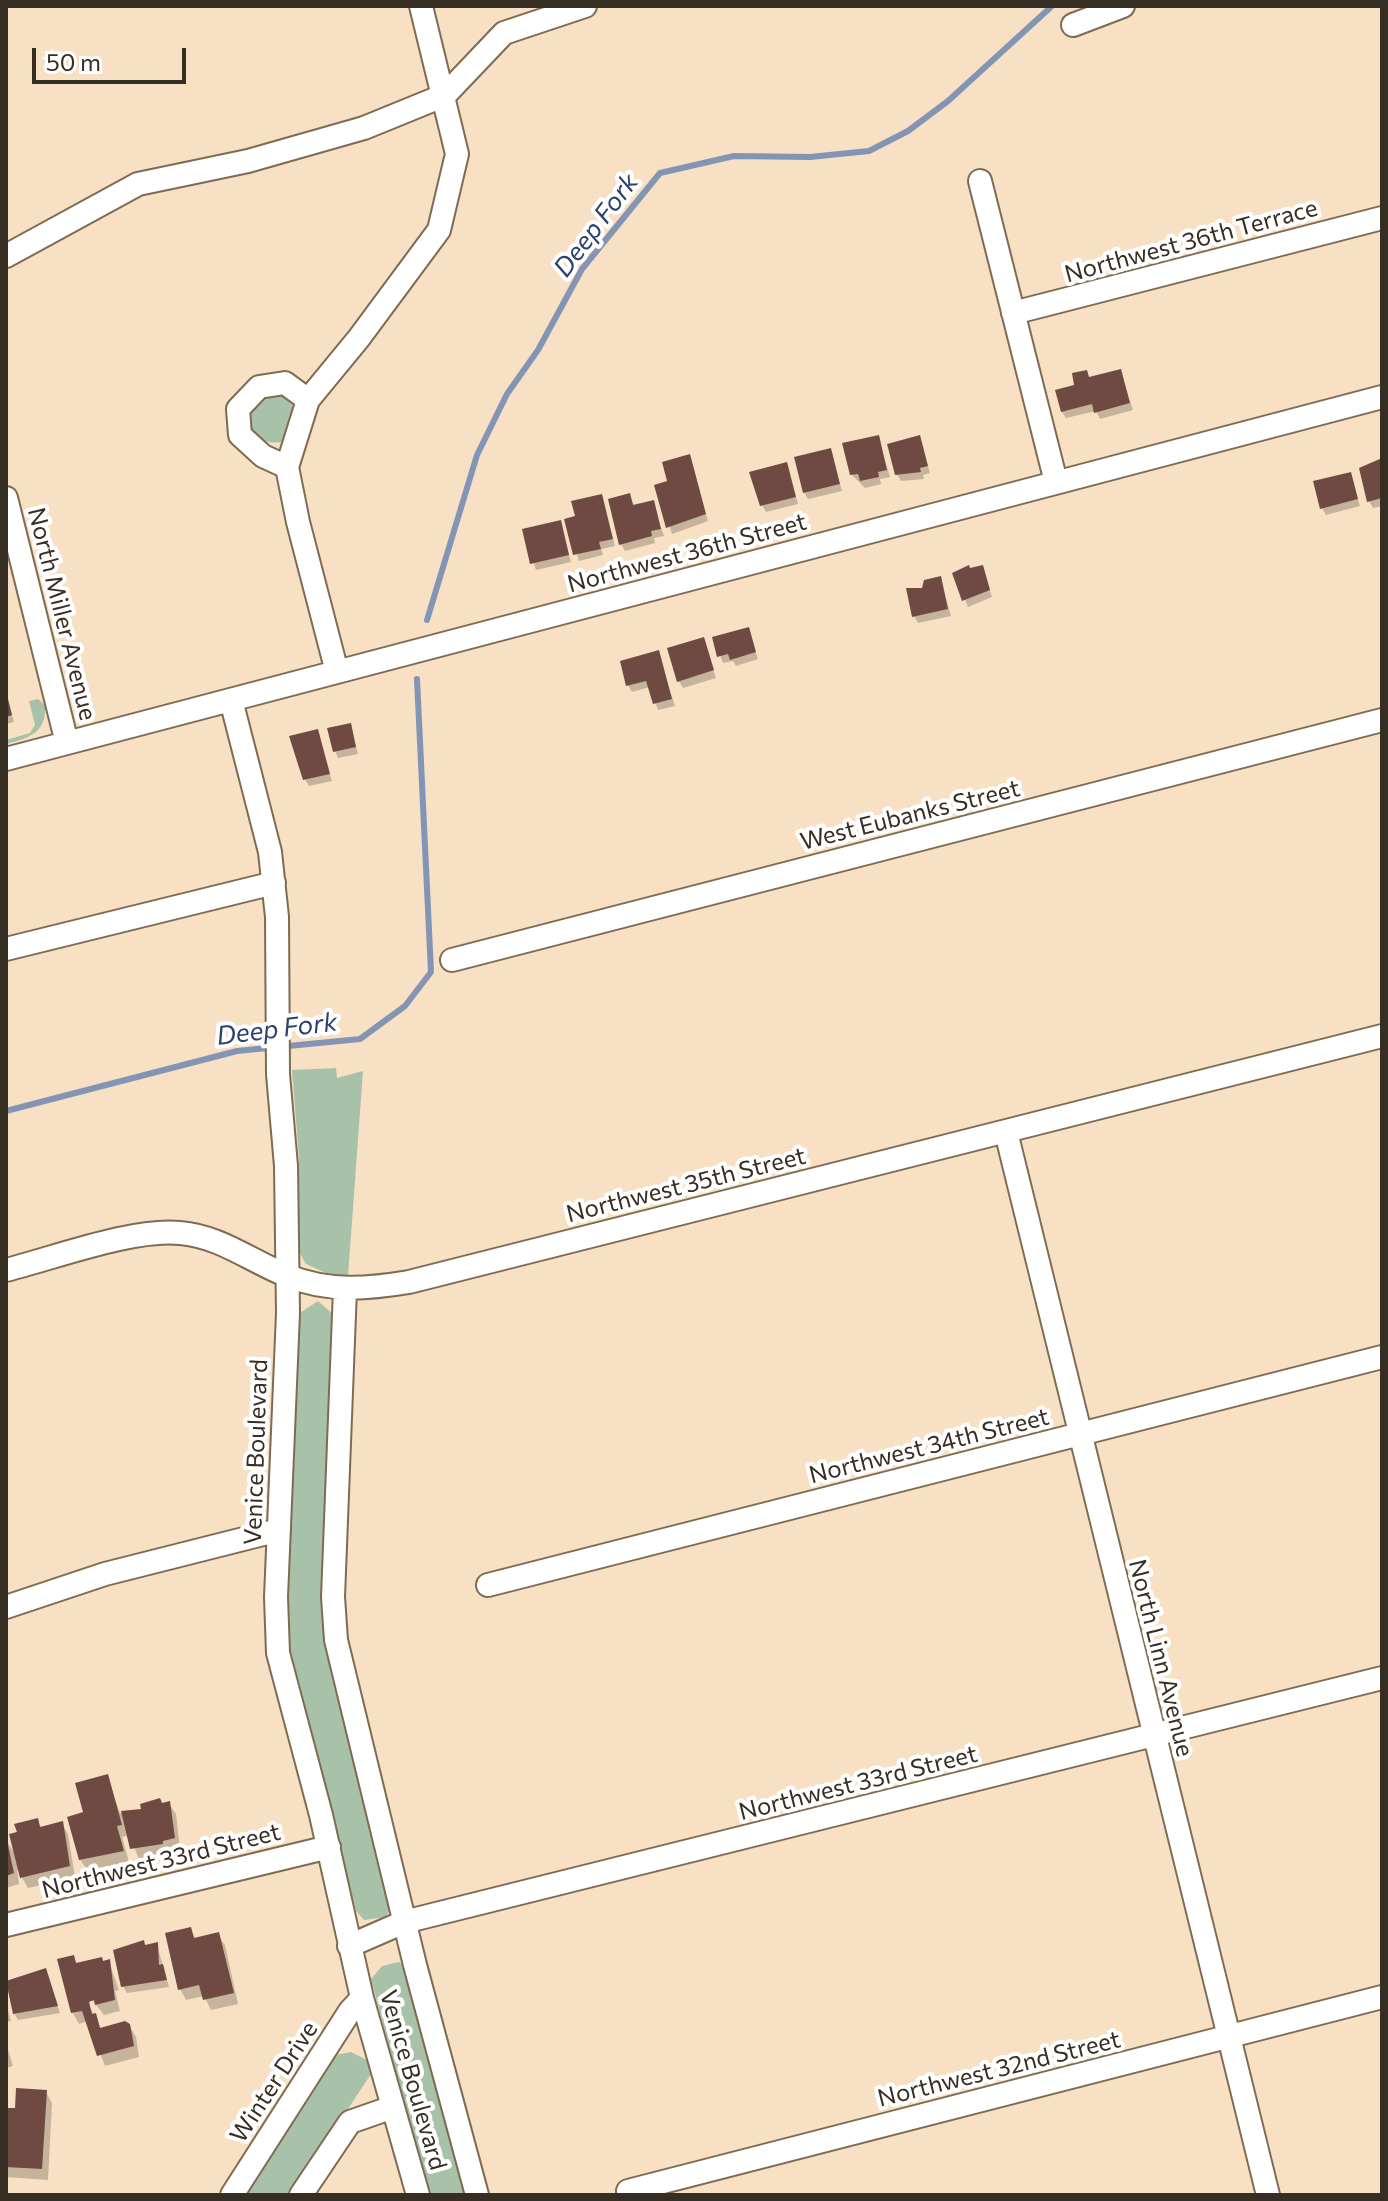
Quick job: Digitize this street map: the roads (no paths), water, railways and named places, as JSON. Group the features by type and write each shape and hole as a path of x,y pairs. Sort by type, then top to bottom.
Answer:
{"street":[{"path":"337,672 287,467 308,400 359,338 439,230 457,154 421,6"},
{"path":"6,256 138,184 248,161 364,128 445,95 504,33 585,6"},
{"path":"1073,25 1123,6"},
{"path":"980,181 1056,482"},
{"name":"Northwest 36th Terrace","path":"1013,313 1382,218"},
{"path":"287,467 263,456 240,435 238,409 259,387 285,383 308,400"},
{"name":"Northwest 36th Street","path":"6,759 1382,397"},
{"name":"North Miller Avenue","path":"6,498 11,546 67,743"},
{"name":"Venice Boulevard","path":"231,700 264,825 274,883 278,1074 286,1166 288,1276 278,1653 329,1847 362,1998 418,2195"},
{"name":"West Eubanks Street","path":"452,960 1382,720"},
{"path":"6,949 274,883"},
{"name":"Northwest 35th Street","path":"6,1270 144,1235 178,1232 213,1239 288,1276 345,1289 409,1282 1382,1036"},
{"name":"North Linn Avenue","path":"1006,1132 1268,2195"},
{"name":"Venice Boulevard","path":"345,1289 333,1597 336,1640 404,1922 477,2195"},
{"name":"Northwest 34th Street","path":"488,1585 1382,1357"},
{"path":"6,1607 105,1574 279,1530"},
{"name":"Northwest 33rd Street","path":"349,1946 404,1922 1382,1678"},
{"name":"Northwest 33rd Street","path":"6,1925 329,1847"},
{"name":"Northwest 32nd Street","path":"628,2191 1382,1997"},
{"name":"Winter Drive","path":"232,2195 350,2011 362,1998"},
{"path":"301,2195 350,2122 393,2107"}],"waterway":[{"name":"Deep Fork","path":"427,620 477,455 507,394 538,350 582,269 660,173 734,156 810,157 869,151 908,131 948,101 1052,6"},
{"name":"Deep Fork","path":"6,1111 237,1051 360,1039 405,1006 431,972 417,679"}]}
